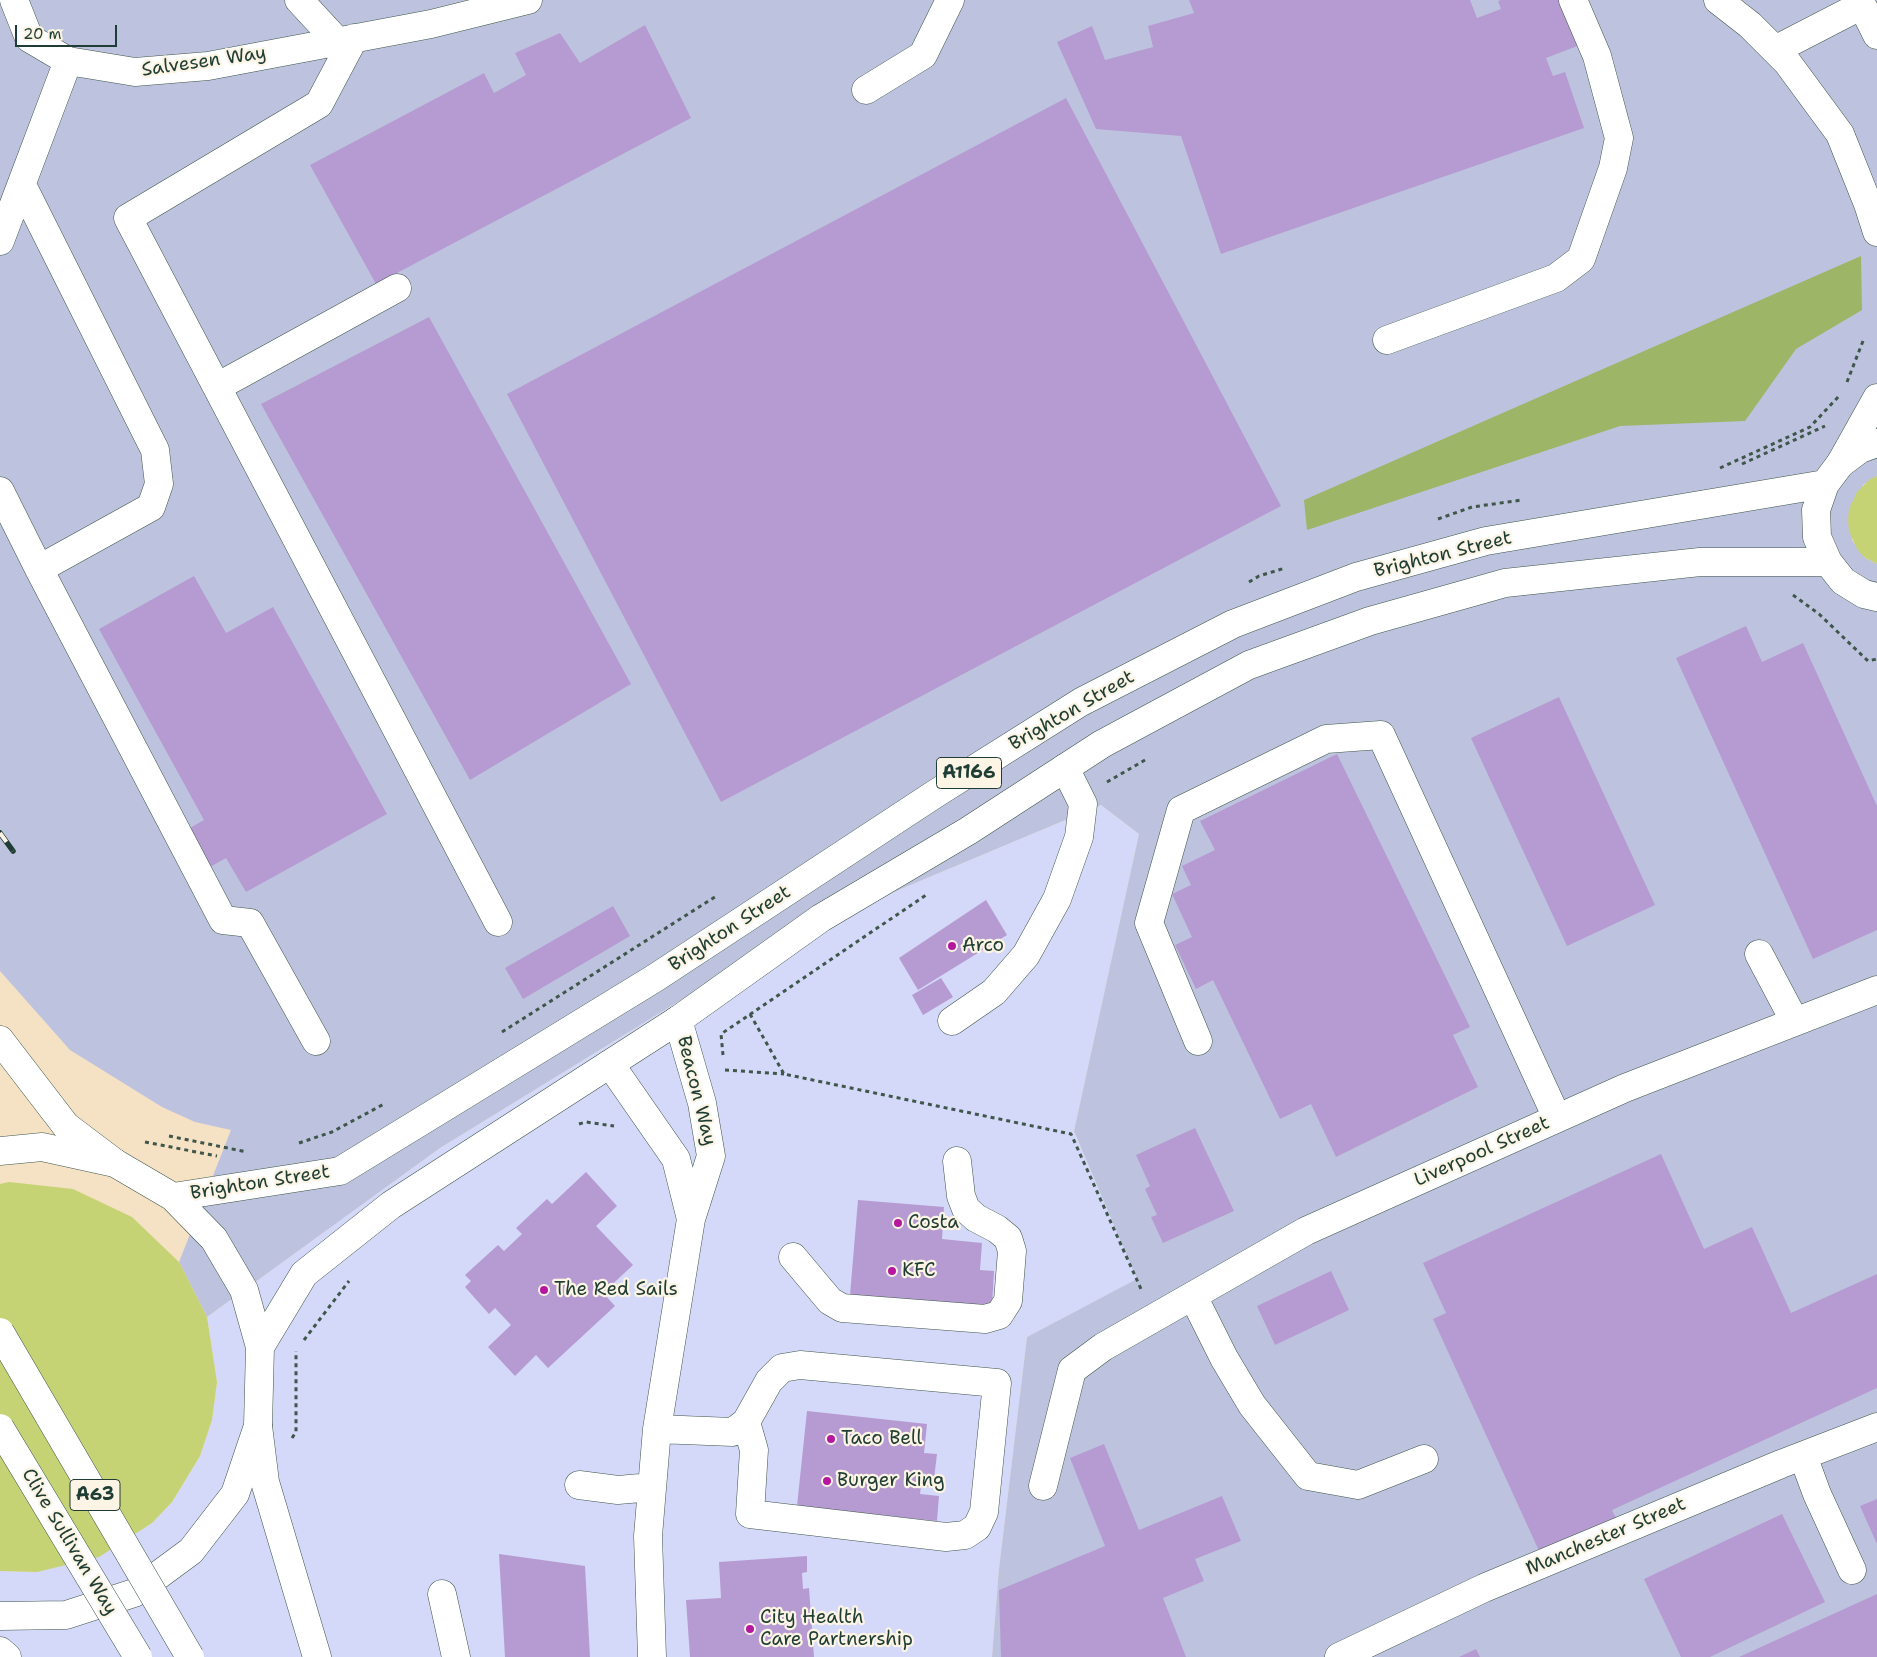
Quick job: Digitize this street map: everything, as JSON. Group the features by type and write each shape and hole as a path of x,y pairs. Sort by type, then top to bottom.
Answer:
{"main road":[{"path":"300,0 345,40 319,104 128,218 498,922"},
{"name":"Salvesen Way","path":"12,15 29,38 68,62 135,72 208,66 431,24 528,0"},
{"path":"866,90 923,55 950,0"},
{"path":"1386,340 1556,278 1581,259 1613,168 1619,138 1597,56 1573,0"},
{"path":"1718,0 1750,25 1787,62 1840,134 1877,232"},
{"path":"1775,50 1862,5 1877,36"},
{"path":"0,242 68,62"},
{"path":"22,185 155,450 159,484 151,507 39,569"},
{"path":"217,387 397,288"},
{"path":"1873,602 1843,581 1828,562 1817,537 1816,510 1832,474 1877,398"},
{"path":"1832,474 1860,449 1877,444"},
{"name":"Brighton Street","path":"172,1197 340,1171 655,978 935,794 1081,702 1233,624 1356,577 1486,541 1832,474"},
{"path":"0,491 223,920 250,923 316,1041"},
{"name":"A1166","path":"260,1347 304,1274 391,1204 678,1020 821,918 968,831 1102,744 1249,665 1370,620 1505,583 1700,562 1828,562"},
{"path":"1198,1041 1149,923 1181,810 1326,738 1381,735 1557,1118"},
{"path":"952,1021 994,992 1026,955 1057,899 1079,837 1083,804 1065,768"},
{"path":"1759,954 1795,1022"},
{"name":"Liverpool Street","path":"1043,1486 1072,1370 1103,1347 1306,1232 1625,1088 1877,990"},
{"name":"Beacon Way","path":"652,1657 648,1536 657,1428 691,1219 712,1156 703,1109 678,1020"},
{"path":"0,1040 66,1126 115,1163 172,1197 214,1239 244,1290 260,1347 258,1426 265,1482 317,1657"},
{"name":"Beacon Way","path":"610,1064 676,1159 691,1219"},
{"path":"0,1151 42,1147 115,1163"},
{"path":"793,1257 830,1301 842,1308 985,1319 999,1315 1008,1301 1012,1251 1008,1238 997,1229 976,1218 966,1209 961,1196 957,1162"},
{"path":"1193,1296 1224,1358 1252,1405 1308,1476 1358,1485 1424,1459"},
{"name":"A63","path":"0,1332 190,1657"},
{"path":"657,1428 733,1432 746,1422 769,1381 782,1368 800,1365 997,1383 984,1512 977,1527 965,1536 946,1537 750,1514 754,1450 746,1422"},
{"path":"0,1616 66,1615 134,1592 192,1551 235,1494 258,1426"},
{"name":"Manchester Street","path":"1338,1657 1484,1588 1877,1427"},
{"name":"Clive Sullivan Way","path":"0,1428 138,1657"},
{"path":"1803,1456 1817,1494 1852,1570"},
{"path":"579,1485 618,1490 652,1487"},
{"path":"442,1594 456,1657"},
{"path":"0,1651 6,1657"}],"path":[{"path":"1791,594 1819,614 1868,661 1877,659"},
{"path":"1080,798 1148,758"},
{"path":"703,1109 727,1094 721,1034 932,892"},
{"path":"724,1070 784,1074"},
{"path":"577,1125 586,1122 617,1127"},
{"path":"291,1440 296,1432 296,1351 352,1277"}],"shaded area":[{"path":"0,0 1877,0 1877,476 1863,485 1852,540 1864,557 1877,564 1877,1657 992,1657 999,1569 1027,1337 1137,1279 1074,1131 1139,834 1101,805 777,941 440,1148 207,1317 179,1262 231,1130 195,1122 162,1107 70,1050 0,971"},
{"path":"1101,805 1139,834 1074,1131 1138,1279 1027,1337 999,1569 992,1657 0,1657 0,1571 37,1572 99,1556 152,1523 172,1502 200,1456 212,1420 217,1382 207,1317 440,1148 777,941"}],"green space":[{"path":"1861,256 1862,310 1796,349 1745,421 1620,426 1307,530 1304,500"},
{"path":"1877,476 1877,564 1864,557 1857,549 1849,531 1848,520 1849,509 1857,492 1870,479"},
{"path":"9,1182 73,1189 132,1217 179,1262 207,1317 217,1382 212,1420 200,1456 172,1502 152,1523 99,1557 37,1572 0,1571 0,1184"}],"building":[{"path":"1189,0 1470,0 1477,18 1501,9 1498,1 1501,0 1564,0 1580,45 1546,58 1553,76 1565,72 1584,128 1221,254 1181,136 1096,129 1057,42 1092,26 1105,60 1153,47 1148,26 1194,13"},
{"path":"645,25 691,118 376,284 310,165 484,73 494,93 526,75 515,53 560,33 580,63"},
{"path":"1066,98 1281,506 721,802 507,394"},
{"path":"429,317 631,684 470,780 261,404"},
{"path":"194,576 226,633 273,607 387,814 246,892 226,858 210,867 188,829 204,820 99,629"},
{"path":"1746,626 1762,662 1803,643 1877,806 1877,930 1813,959 1676,658"},
{"path":"1559,697 1655,905 1567,946 1471,738"},
{"path":"1337,754 1470,1027 1453,1035 1478,1087 1336,1157 1311,1104 1280,1119 1213,980 1196,989 1175,945 1192,937 1172,894 1191,885 1182,866 1215,850 1200,821"},
{"name":"Arco","path":"986,900 1007,935 918,990 899,958"},
{"path":"613,906 630,936 523,999 505,968"},
{"path":"941,978 953,997 923,1015 912,995"},
{"path":"1195,1128 1234,1211 1163,1243 1151,1217 1157,1215 1145,1189 1150,1186 1136,1155"},
{"path":"1661,1154 1704,1249 1752,1227 1791,1313 1877,1274 1877,1388 1612,1510 1616,1518 1540,1553 1433,1319 1446,1313 1423,1263"},
{"path":"586,1172 617,1206 596,1226 633,1265 603,1293 615,1306 548,1368 536,1355 515,1376 488,1347 511,1325 495,1308 489,1314 465,1287 471,1281 465,1275 498,1245 504,1251 522,1234 516,1228 547,1199 552,1204"},
{"path":"858,1200 944,1207 942,1239 982,1243 980,1270 994,1271 992,1306 850,1295"},
{"path":"1331,1271 1349,1310 1275,1345 1257,1306"},
{"path":"807,1411 927,1424 924,1453 937,1454 933,1487 921,1486 920,1494 939,1496 937,1521 797,1506"},
{"path":"1104,1444 1139,1530 1222,1496 1241,1541 1195,1559 1204,1581 1163,1598 1186,1657 1001,1657 999,1590 1105,1546 1070,1458"},
{"path":"1877,1499 1877,1544 1860,1506"},
{"path":"1782,1514 1825,1602 1710,1657 1681,1657 1644,1579"},
{"path":"499,1554 585,1566 590,1657 505,1657"},
{"name":"City Health Care Partnership","path":"807,1556 807,1572 802,1573 803,1589 809,1588 814,1657 690,1657 686,1600 721,1598 719,1562"},
{"path":"1877,1594 1877,1657 1739,1657"},
{"path":"1476,1649 1480,1657 1459,1657"}],"railway":[{"path":"0,833 13,851"}],"place":[{"name":"Arco","path":"952,946"},
{"name":"Costa","path":"898,1223"},
{"name":"KFC","path":"892,1271"},
{"name":"The Red Sails","path":"544,1290"},
{"name":"Taco Bell","path":"831,1439"},
{"name":"Burger King","path":"827,1481"},
{"name":"City Health Care Partnership","path":"750,1629"}]}
